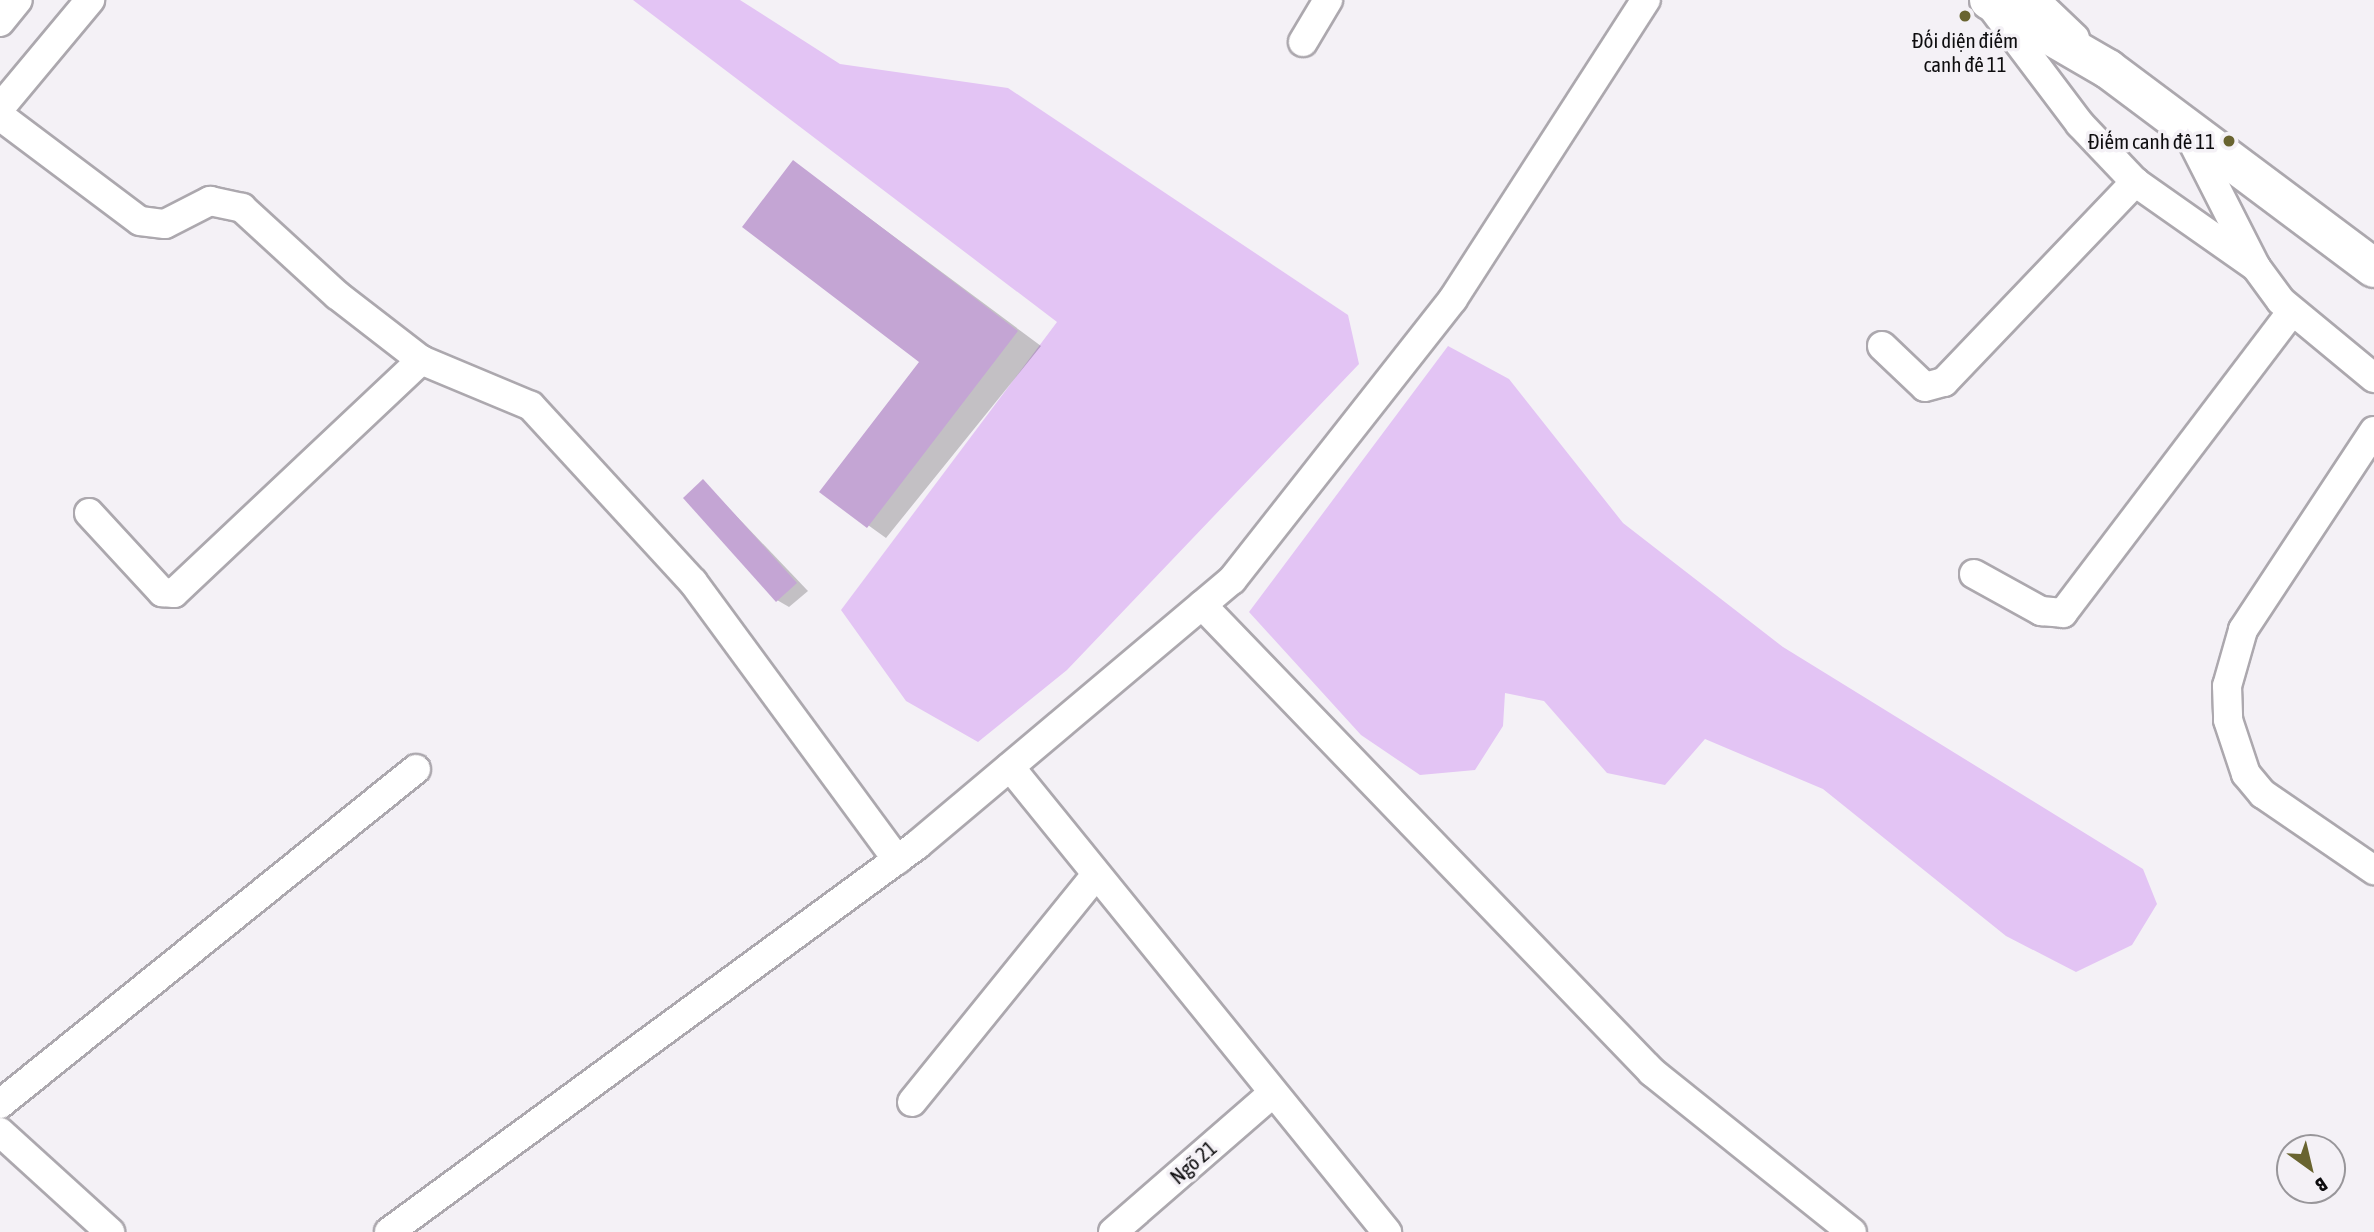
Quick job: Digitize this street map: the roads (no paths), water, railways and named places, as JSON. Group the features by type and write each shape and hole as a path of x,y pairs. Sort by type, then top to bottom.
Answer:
{"main road":[{"path":"1988,0 2108,69 2188,133 2374,268"}],"street":[{"path":"0,22 18,0"},
{"path":"0,108 90,0"},
{"path":"1303,42 1328,0"},
{"path":"389,1232 897,860 1202,605 1271,531 1454,299 1646,0"},
{"path":"1988,0 2080,124 2134,182 2256,267"},
{"path":"2035,0 2108,69"},
{"path":"0,116 140,221 165,224 210,201 242,208 337,296 421,360 531,406 693,582 897,860"},
{"path":"2188,133 2256,267 2291,313 2374,378"},
{"path":"1882,346 1925,387 1944,382 2134,182"},
{"path":"1974,574 2041,611 2063,613 2291,313"},
{"path":"89,513 162,592 174,593 421,360"},
{"path":"2374,431 2243,630 2227,686 2228,719 2246,774 2263,794 2374,870"},
{"path":"1202,605 1652,1072 1852,1232"},
{"path":"1010,767 1095,876 1387,1232"},
{"path":"0,1104 416,769"},
{"path":"912,1102 1095,876"},
{"name":"Ngõ 21","path":"1113,1232 1273,1093"},
{"path":"0,1132 110,1232"}],"place":[{"name":"Đối diện điếm canh đê 11","path":"1965,16"},
{"name":"Điếm canh đê 11","path":"2229,141"}]}
